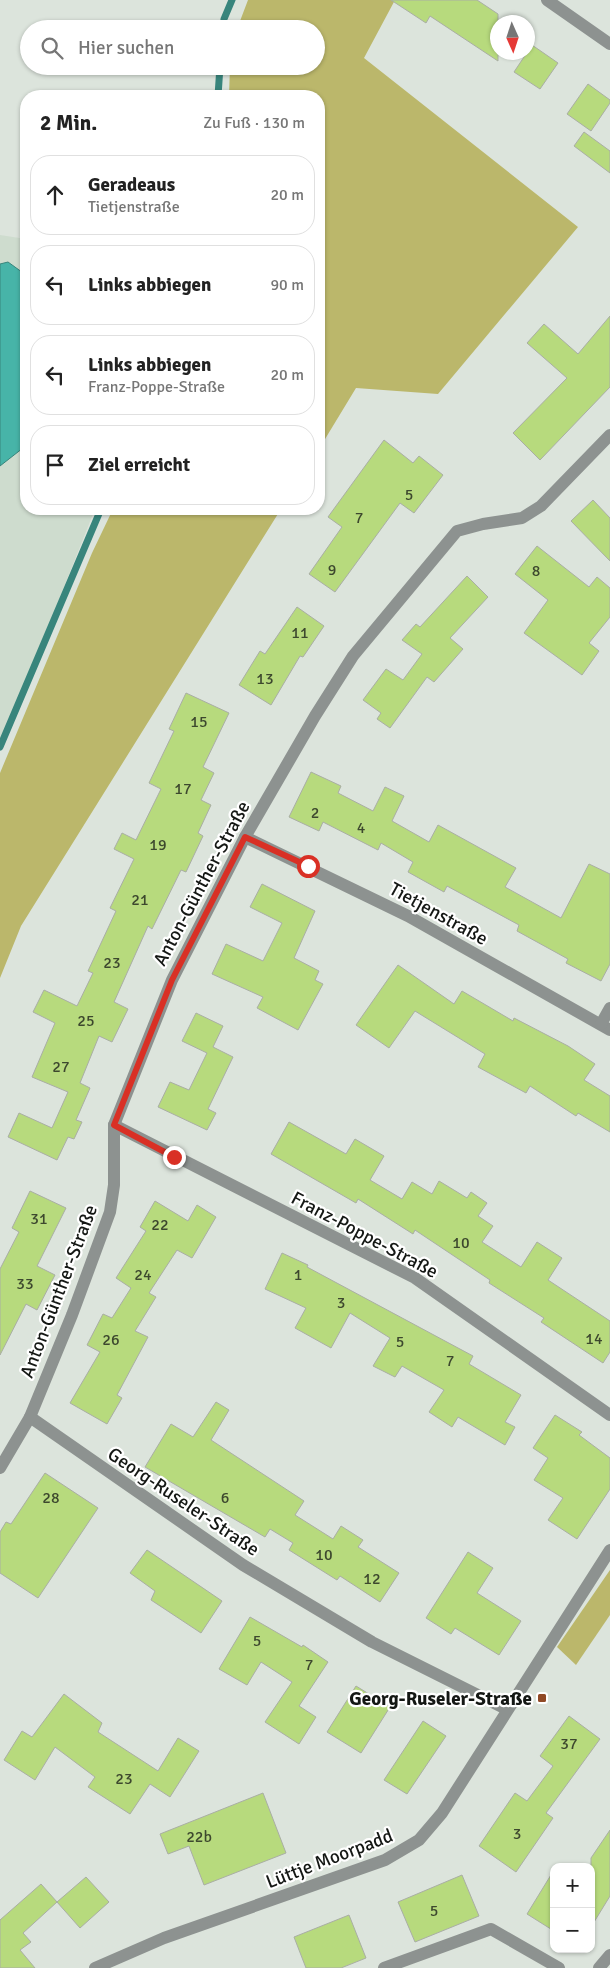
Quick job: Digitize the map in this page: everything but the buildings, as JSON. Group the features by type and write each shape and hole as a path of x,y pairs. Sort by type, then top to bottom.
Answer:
{"street":[{"path":"547,0 610,44"},
{"name":"Anton-Günther-Straße","path":"0,1468 30,1417 110,1212 114,1185 114,1125 172,980 245,837 314,716 353,656 458,531 483,524 522,518 541,506 610,435"},
{"name":"Tietjenstraße","path":"245,837 408,916 605,1027"},
{"path":"605,1027 610,1008"},
{"name":"Franz-Poppe-Straße","path":"114,1125 414,1278 610,1415"},
{"name":"Georg-Ruseler-Straße","path":"30,1417 243,1565 372,1642 506,1709"},
{"name":"Lüttje Moorpadd","path":"95,1968 164,1938 384,1860 419,1840 442,1813 506,1709 610,1550"},
{"path":"384,1968 491,1929 559,1968"},
{"path":"599,1968 610,1955"}],"shaded area":[{"path":"248,0 395,0 364,58 578,227 438,394 356,388 325,439 325,90 229,90 230,75 325,75 325,20 240,20"},
{"path":"0,235 20,238 20,515 93,515 0,748"},
{"path":"110,515 277,515 21,926 0,978 0,773 92,553"},
{"path":"610,1570 610,1615 576,1665 557,1647"}],"water":[{"path":"8,262 20,271 20,450 0,466 0,264"}],"waterway":[{"path":"224,20 232,0"},
{"path":"218,90 219,75"},
{"path":"0,747 98,515"}],"place":[{"name":"Georg-Ruseler-Straße","path":"542,1698"}],"route":[{"path":"174,1157 114,1125 172,980 245,837 308,866"}]}
